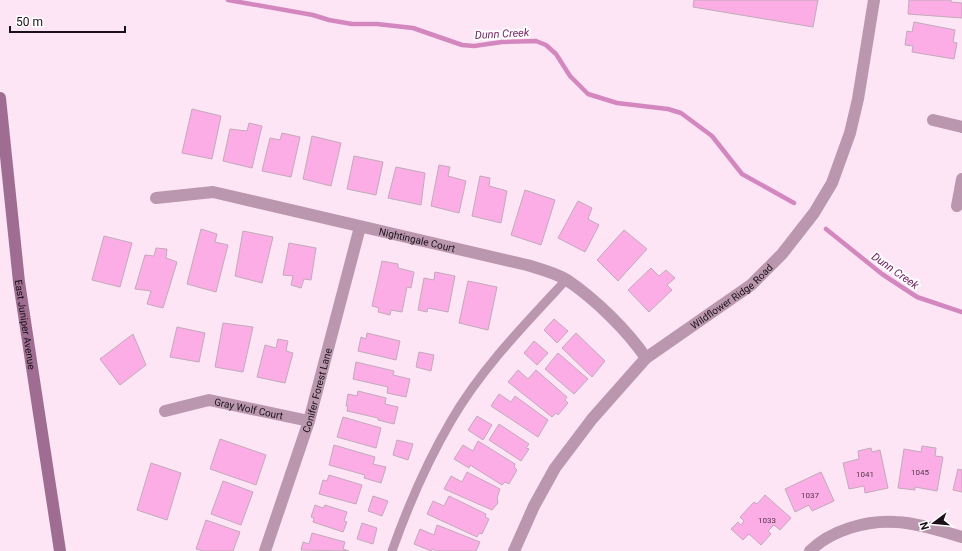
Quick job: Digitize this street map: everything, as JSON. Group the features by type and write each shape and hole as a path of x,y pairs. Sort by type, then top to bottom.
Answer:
{"street":[{"name":"Wildflower Ridge Road","path":"514,551 534,506 555,468 592,419 646,358 751,285 782,254 814,213 832,184 850,133 858,99 874,0"},
{"name":"East Juniper Avenue","path":"0,102 19,282 60,551"},
{"path":"933,120 962,127"},
{"path":"957,206 962,179"},
{"name":"Nightingale Court","path":"156,198 213,192 527,265 566,280 600,308 636,344 646,358"},
{"name":"Conifer Forest Lane","path":"265,551 309,420 360,227"},
{"name":"Gray Wolf Court","path":"165,411 209,400 309,420"},
{"path":"810,551 833,534 867,523 896,522 962,537"}],"lane":[{"path":"392,551 408,507 451,420 485,372 566,280"}],"building":[{"path":"694,0 818,0 813,27 693,7"},
{"path":"909,0 951,0 951,2 962,3 962,18 908,14"},
{"path":"914,22 955,30 953,42 957,43 954,59 912,52 913,46 905,45 907,31 912,32"},
{"path":"192,109 221,116 212,159 182,153"},
{"path":"249,123 262,126 252,168 223,161 230,129 247,131"},
{"path":"282,133 300,137 291,177 262,171 270,138 280,140"},
{"path":"312,136 341,143 331,186 303,179"},
{"path":"354,156 383,162 376,195 347,189"},
{"path":"439,165 450,167 448,176 466,181 459,213 431,206"},
{"path":"396,167 425,173 421,205 388,198"},
{"path":"480,176 490,178 489,186 507,191 501,223 472,216"},
{"path":"525,190 555,200 541,245 511,235"},
{"path":"578,201 592,208 588,219 599,225 585,252 558,238"},
{"path":"201,229 217,234 215,242 228,245 216,292 187,284"},
{"path":"624,230 647,249 618,281 597,260"},
{"path":"243,231 273,237 262,283 235,276"},
{"path":"104,236 132,243 120,287 92,280"},
{"path":"289,243 316,248 311,280 304,279 301,288 291,285 293,276 283,275"},
{"path":"156,248 167,249 166,258 177,262 163,308 147,304 151,291 135,289 145,255 154,256"},
{"path":"382,261 398,264 398,268 414,272 411,288 407,287 402,312 391,310 390,315 378,312 379,308 372,306"},
{"path":"651,268 659,276 666,270 675,278 667,285 672,290 649,312 628,290"},
{"path":"435,272 455,276 448,312 428,308 427,312 418,310 424,278 434,280"},
{"path":"468,281 497,287 488,330 459,323"},
{"path":"554,319 568,331 557,343 544,330"},
{"path":"223,323 253,327 243,372 215,367"},
{"path":"177,327 205,333 199,362 170,357"},
{"path":"367,333 400,341 396,360 358,351 361,337 366,339"},
{"path":"576,333 605,361 592,377 562,348"},
{"path":"133,334 146,365 120,385 100,359"},
{"path":"278,339 288,341 286,351 293,353 285,383 257,377 265,345 276,348"},
{"path":"534,341 548,353 537,365 524,353"},
{"path":"419,352 434,355 431,371 416,367"},
{"path":"558,353 588,379 574,394 545,369"},
{"path":"356,362 394,371 393,375 410,379 406,397 387,393 388,387 353,379"},
{"path":"518,370 528,379 536,370 567,397 565,400 568,403 558,415 556,413 552,417 508,382"},
{"path":"358,391 386,398 385,404 398,407 394,424 378,420 378,418 347,411 348,406 346,406 348,394 357,396"},
{"path":"499,394 511,402 515,396 548,420 538,437 491,406"},
{"path":"477,416 492,425 483,440 468,430"},
{"path":"343,417 381,428 376,448 337,437"},
{"path":"499,424 529,444 526,448 529,449 521,461 489,440"},
{"path":"220,439 266,455 256,485 210,469"},
{"path":"397,440 413,444 408,460 393,455"},
{"path":"478,441 515,464 514,467 517,470 509,484 505,482 502,485 470,465 469,468 454,459 463,445 473,451"},
{"path":"334,445 375,457 373,464 386,467 381,483 364,478 365,475 329,465"},
{"path":"922,446 936,448 935,456 943,457 937,491 915,487 915,490 898,488 904,449 921,452"},
{"path":"871,448 872,452 880,450 888,488 865,493 864,486 849,489 843,463 859,459 858,451"},
{"path":"151,463 181,473 167,520 137,510"},
{"path":"958,469 962,470 962,492 953,490"},
{"path":"467,472 500,489 497,498 498,503 492,510 444,489 451,476 462,482"},
{"path":"821,472 834,501 812,511 809,505 795,512 785,489"},
{"path":"329,475 362,485 356,504 319,494 323,480 327,481"},
{"path":"223,481 253,492 241,525 211,514"},
{"path":"765,495 791,518 780,530 774,525 768,531 771,534 761,545 749,534 743,540 731,529 738,522 741,525 744,521 740,517 754,502 757,504"},
{"path":"373,496 388,501 382,516 368,511"},
{"path":"449,496 486,514 485,517 489,519 482,534 479,533 477,537 427,514 433,501 444,506"},
{"path":"315,505 323,508 325,505 347,512 344,521 347,522 343,532 313,522 314,518 311,517"},
{"path":"206,520 240,532 233,551 203,551 196,549"},
{"path":"362,523 377,528 373,544 357,539"},
{"path":"437,525 480,542 476,551 436,551 432,549 431,551 414,544 420,529 434,535"},
{"path":"312,533 345,542 343,549 349,551 301,550 303,542 309,544"}],"waterway":[{"name":"Dunn Creek","path":"228,0 313,15 329,20 352,24 377,24 413,28 462,45 474,46 502,42 536,41 546,45 556,54 570,76 588,94 617,103 668,109 681,113 712,136 742,174 794,203"},
{"name":"Dunn Creek","path":"826,229 882,274 917,297 962,312"}]}
